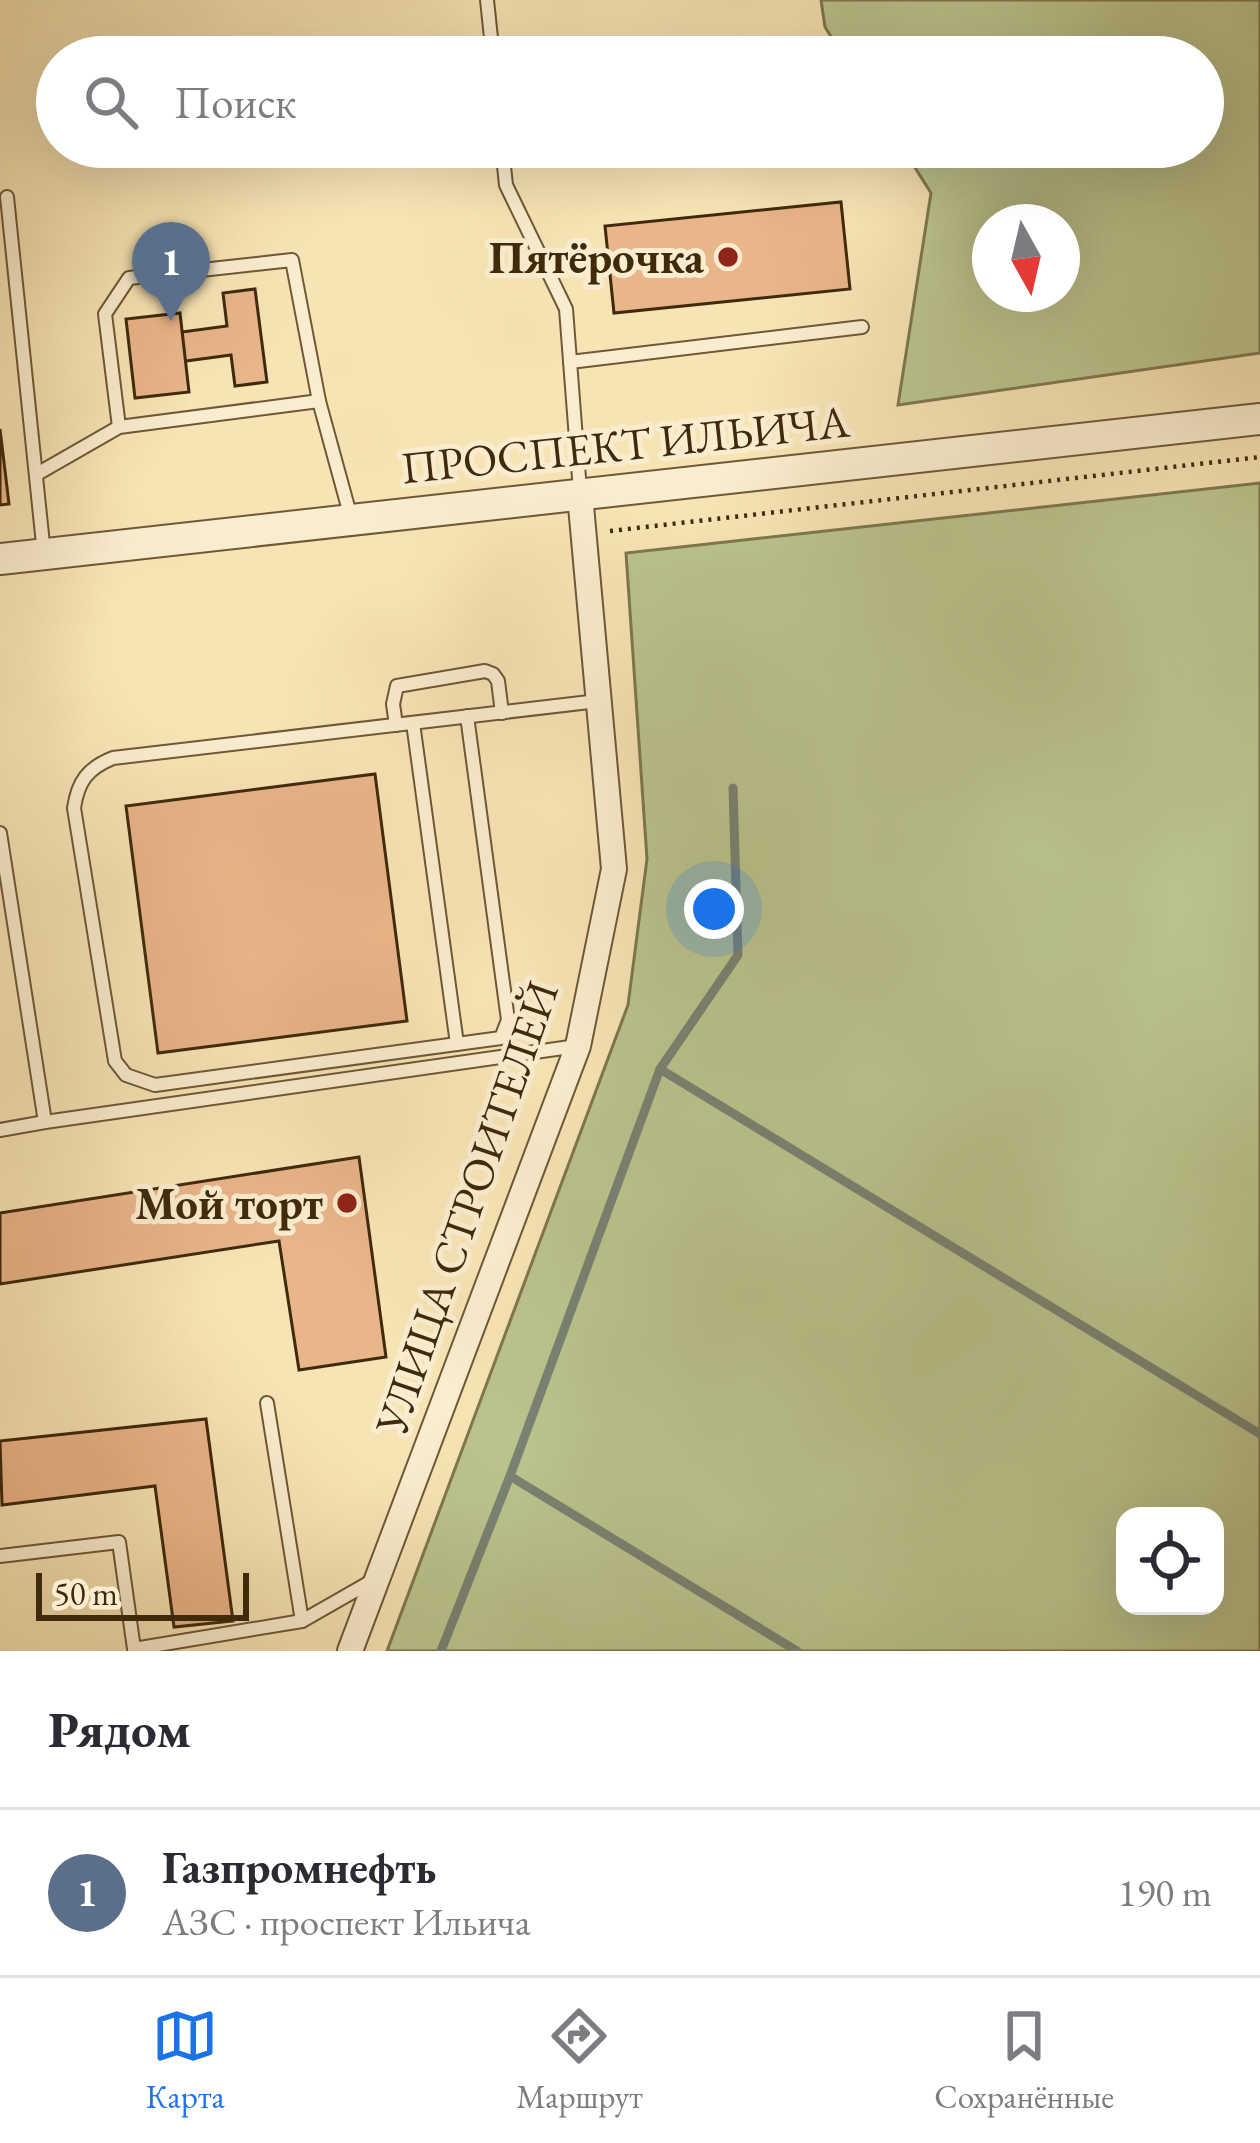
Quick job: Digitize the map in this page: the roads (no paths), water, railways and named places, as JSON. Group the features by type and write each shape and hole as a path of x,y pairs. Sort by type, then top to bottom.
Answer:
{"street":[{"name":"ПРОСПЕКТ ИЛЬИЧА","path":"0,559 1260,419"},
{"name":"УЛИЦА СТРОИТЕЛЕЙ","path":"350,1651 578,1046 614,869 580,495"}],"lane":[{"path":"487,0 491,36"},
{"path":"504,168 506,185 566,309 580,495"},
{"path":"7,197 44,554"},
{"path":"119,427 105,314 129,278 292,260 332,459 351,519"},
{"path":"570,362 862,327"},
{"path":"37,474 119,427 319,401"},
{"path":"396,724 397,686 485,671 498,681 502,712"},
{"path":"467,716 508,1020 502,1038 155,1085 126,1076 116,1061 74,808 77,788 93,766 113,758 396,724 599,701"},
{"path":"413,723 457,1044"},
{"path":"0,833 45,1122"},
{"path":"0,1130 578,1046"},
{"path":"267,1402 302,1622"},
{"path":"0,1556 119,1542 130,1650 302,1622 378,1577"}],"waterway":[{"path":"441,1651 660,1069 738,955 733,788"},
{"path":"660,1069 1260,1434"},
{"path":"510,1476 797,1651"}],"place":[{"name":"Пятёрочка","path":"728,257"},
{"name":"Газпромнефть","path":"171,321"},
{"name":"Мой торт","path":"347,1203"}]}
